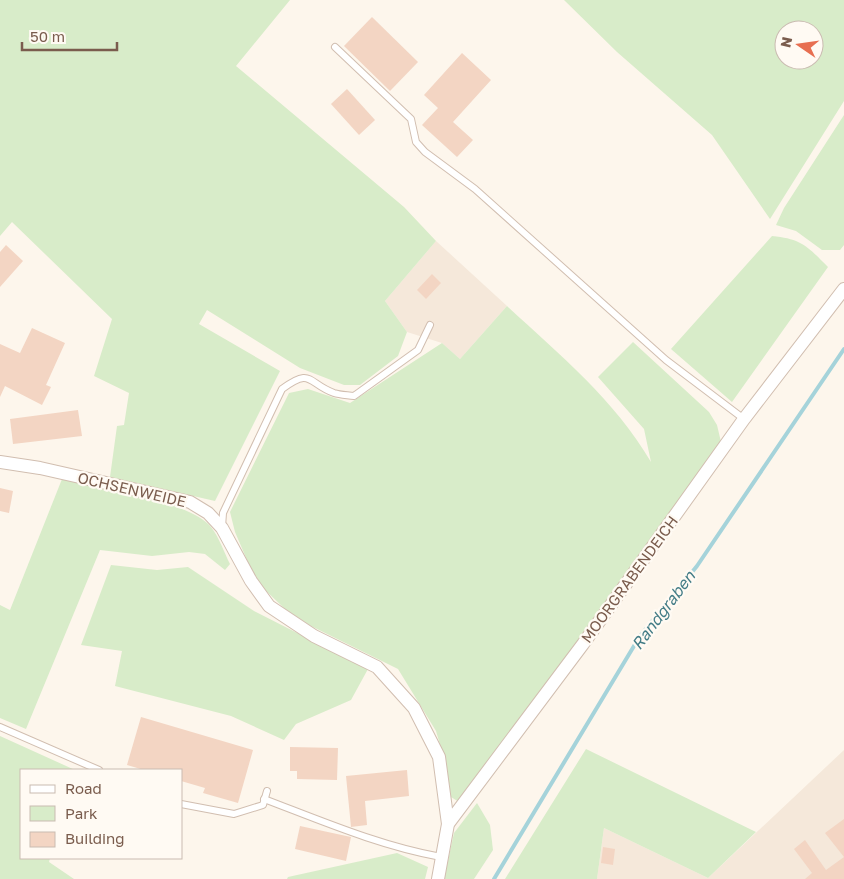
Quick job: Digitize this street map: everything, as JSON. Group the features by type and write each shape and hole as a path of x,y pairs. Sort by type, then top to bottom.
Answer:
{"street":[{"name":"MOORGRABENDEICH","path":"438,879 448,824 583,644 744,419 844,289"},
{"name":"OCHSENWEIDE","path":"0,462 40,468 190,502 208,513 222,528 251,580 269,606 314,636 377,667 414,708 439,757 448,824"}],"lane":[{"path":"335,47 410,119 416,142 425,152 475,189 666,360 744,419"},
{"path":"222,528 223,513 282,389 297,378 309,378 334,393 354,396 418,350 430,325"},
{"path":"0,727 97,769"},
{"path":"182,804 234,814 262,805 267,791"},
{"path":"264,799 417,853 441,857"}],"shaded area":[{"path":"436,241 507,306 460,359 442,343 407,332 385,301"},
{"path":"844,750 844,879 597,879 604,828 708,878"}],"green space":[{"path":"0,0 290,0 236,66 404,207 436,241 385,301 407,332 398,356 360,385 344,385 300,368 207,310 199,324 280,371 215,501 110,477 117,426 124,425 129,393 94,376 112,319 12,222 0,236"},
{"path":"564,0 844,0 844,101 770,219 712,135 617,52"},
{"path":"844,115 844,245 840,250 822,250 796,231 776,225 784,208"},
{"path":"772,236 790,239 803,245 828,267 732,402 671,349"},
{"path":"507,306 566,360 603,398 637,439 651,462 644,429 598,377 633,342 709,412 717,425 721,442 707,466 459,802 451,797 447,769 436,731 398,669 311,626 285,609 264,589 250,567 235,532 230,512 289,393 308,389 350,403 442,343 460,359"},
{"path":"62,479 164,502 200,518 214,531 230,564 225,570 205,554 189,552 152,556 100,550 26,729 0,718 0,605 10,610"},
{"path":"111,565 157,570 188,567 254,611 368,669 351,700 296,724 284,740 231,716 115,686 122,651 81,645"},
{"path":"0,736 73,769 20,769 20,859 50,859 49,862 74,879 0,879"},
{"path":"586,749 756,832 708,878 604,828 597,879 505,879"},
{"path":"477,803 490,825 493,850 474,879 444,879 454,833"},
{"path":"397,853 428,867 425,879 287,879 288,877"}],"building":[{"path":"372,17 418,62 390,91 344,46"},
{"path":"462,53 491,80 453,122 473,140 457,157 422,125 438,108 424,95"},
{"path":"347,89 375,120 359,135 331,104"},
{"path":"6,245 23,261 0,287 0,252"},
{"path":"432,274 441,283 426,299 417,290"},
{"path":"32,328 65,343 46,385 51,387 42,405 5,386 0,397 0,344 20,353"},
{"path":"78,410 82,436 13,444 10,419"},
{"path":"0,488 13,491 9,513 0,511"},
{"path":"141,717 253,750 238,803 203,793 205,788 182,781 182,769 141,769 127,765"},
{"path":"290,747 338,748 337,780 297,779 297,771 290,771"},
{"path":"407,770 409,796 365,801 367,825 351,827 346,776"},
{"path":"844,819 844,857 825,833"},
{"path":"300,826 351,837 346,861 295,849"},
{"path":"805,840 826,870 844,857 844,879 805,879 812,873 794,849"},
{"path":"603,847 615,849 613,865 601,863"}],"waterway":[{"name":"Randgraben","path":"494,879 640,636 697,566 844,349"}]}
